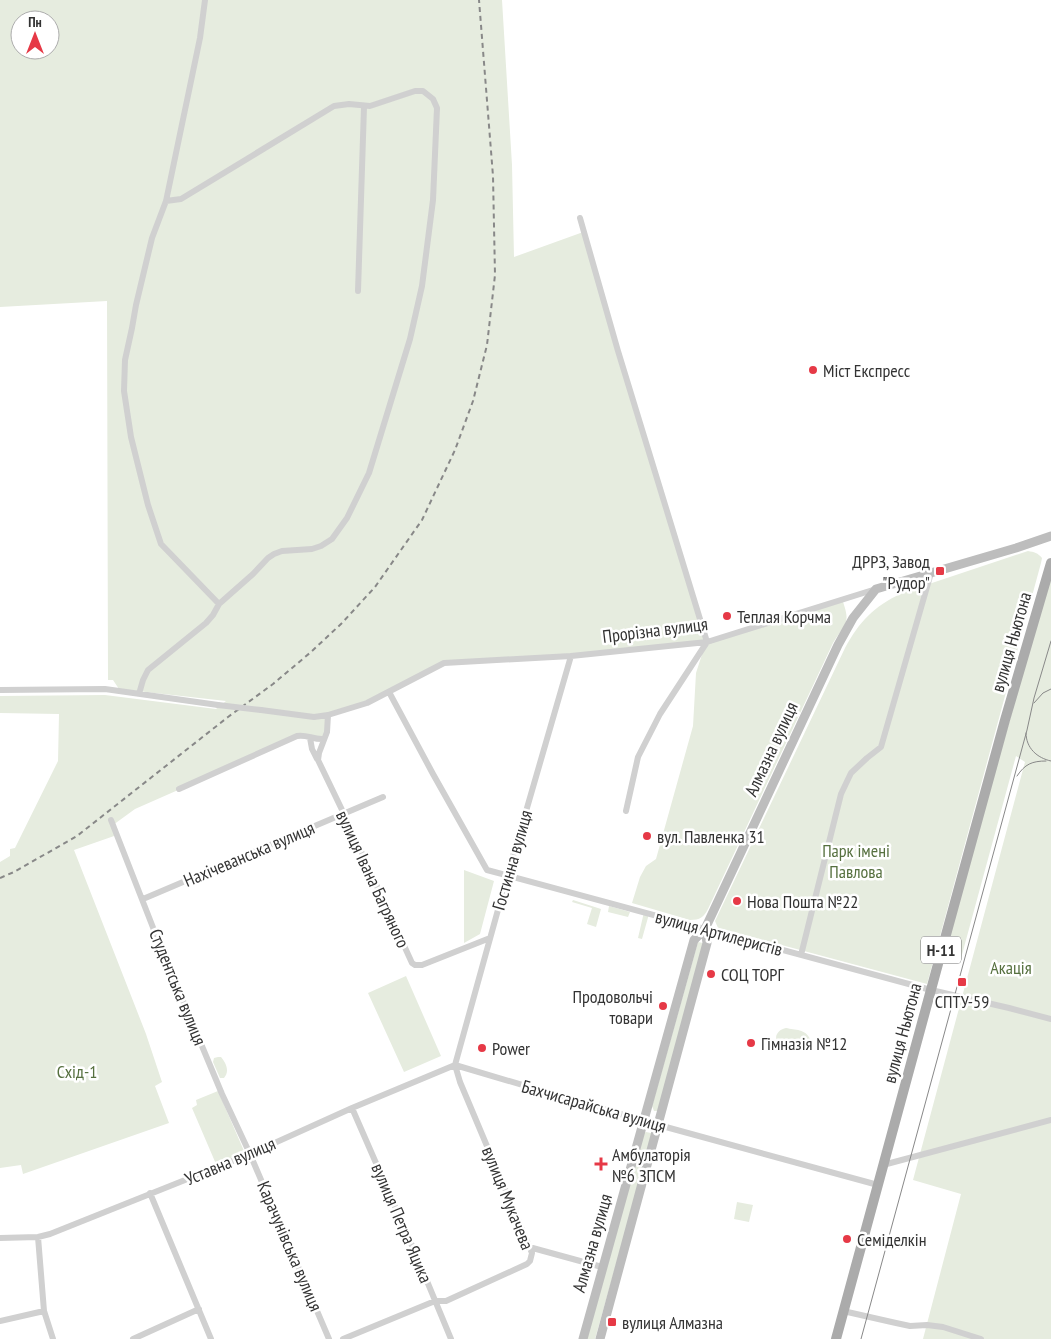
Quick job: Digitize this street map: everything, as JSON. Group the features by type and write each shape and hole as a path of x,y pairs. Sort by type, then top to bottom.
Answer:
{"main road":[{"name":"вулиця Ньютона","path":"836,1339 1005,720 1051,563"}],"street":[{"path":"205,0 200,38 166,201 152,238 136,305 125,360 124,391 131,437 148,505 161,544 219,604"},
{"path":"139,694 148,670 206,623 219,604 268,558 282,551 312,549 321,546 332,539 347,518 369,474 410,339 422,286 433,200 437,108 433,99 423,91 415,91 370,106 349,104 334,106 181,199 166,201"},
{"path":"358,291 364,106"},
{"path":"580,218 618,351 707,642 660,714 638,757 626,811"},
{"name":"Прорізна вулиця","path":"0,690 105,690 314,716 328,715 367,702 444,663 571,656 707,642 1051,536"},
{"path":"801,955 842,794 851,773 881,747 931,573"},
{"name":"Алмазна вулиця","path":"583,1339 694,940 705,929 838,645 853,618 876,589"},
{"name":"Гостинна вулиця","path":"455,1065 571,656"},
{"name":"вулиця Артилеристів","path":"389,692 486,870 931,990 1051,1019"},
{"path":"318,760 327,732 328,715"},
{"path":"179,789 297,736 303,735 316,740 324,739"},
{"name":"вулиця Івана Багряного","path":"310,738 312,749 412,963 422,965 490,938"},
{"name":"Нахічеванська вулиця","path":"142,899 383,797"},
{"name":"Студентська вулиця","path":"111,820 161,948 222,1094 250,1154"},
{"name":"Алмазна вулиця","path":"600,1339 708,944 705,929"},
{"name":"Уставна вулиця","path":"0,1238 38,1237 250,1154 352,1108 455,1065"},
{"name":"Бахчисарайська вулиця","path":"455,1065 644,1121 878,1185"},
{"name":"вулиця Мукачева","path":"435,1300 446,1301 527,1264 532,1253 460,1082 455,1065"},
{"name":"вулиця Петра Яцика","path":"352,1108 451,1339"},
{"path":"883,1165 1051,1120"},
{"name":"Карачунівська вулиця","path":"250,1154 330,1339"},
{"path":"150,1193 211,1339"},
{"path":"38,1237 44,1312 53,1339"},
{"path":"529,1247 602,1267"},
{"path":"343,1339 435,1300"},
{"path":"133,1339 199,1309"},
{"path":"843,1311 896,1324 943,1327 981,1339"},
{"path":"0,1321 44,1312"}],"green space":[{"name":"Схід-1","path":"0,0 502,0 512,165 514,257 586,231 618,351 707,641 842,599 847,618 846,623 833,643 708,909 699,919 690,920 632,903 640,877 646,866 656,859 693,726 696,673 706,642 571,656 444,663 389,692 328,715 324,739 303,735 135,809 113,825 117,835 74,850 146,1034 162,1082 155,1086 169,1123 23,1174 21,1165 0,1168 0,862 10,856 10,849 15,848 58,761 59,714 0,713 0,696 105,695 216,709 226,701 119,689 113,680 108,680 107,301 0,307"},
{"name":"Парк імені Павлова","path":"1028,551 1040,556 1042,558 1041,563 927,984 718,928 715,921 845,648 862,622 875,609 902,593"},
{"name":"Акація","path":"1051,574 1051,1339 923,1339 961,1194 913,1180 1025,762 1016,756 960,962 950,962 943,956"},
{"path":"464,870 494,881 480,934 464,943"},
{"path":"573,900 601,909 596,927 587,924 592,908 572,902"},
{"path":"609,906 630,912 628,917 608,912"},
{"path":"644,912 649,914 642,939 638,938"},
{"path":"698,942 703,943 658,1111 654,1111 652,1106"},
{"path":"406,976 441,1056 404,1072 368,993"},
{"path":"786,1028 806,1033 810,1039 808,1046 794,1048 779,1043 776,1036 781,1030"},
{"path":"221,1057 227,1067 227,1073 224,1078 220,1078 213,1062 214,1058"},
{"path":"218,1091 244,1151 216,1164 192,1108 197,1105 196,1100"},
{"path":"644,1133 651,1133 652,1137 595,1339 587,1339"},
{"path":"737,1202 753,1205 749,1222 734,1219"}],"tram line":[{"path":"861,1339 1051,641"},
{"path":"1034,703 1043,693 1051,689"},
{"path":"1026,733 1030,748 1037,755 1051,761"},
{"path":"1017,776 1029,764 1046,761"}],"railway":[{"path":"0,878 77,836 273,684 311,652 342,623 375,587 422,520 455,450 473,401 487,345 495,275 493,176 479,0"}],"place":[{"name":"Міст Експресс","path":"813,370"},
{"name":"ДРРЗ, Завод \"Рудор\"","path":"940,571"},
{"name":"Теплая Корчма","path":"727,616"},
{"name":"вул. Павленка 31","path":"647,836"},
{"name":"Нова Пошта №22","path":"737,901"},
{"name":"СОЦ ТОРГ","path":"711,974"},
{"name":"СПТУ-59","path":"962,982"},
{"name":"Продовольчі товари","path":"663,1006"},
{"name":"Гімназія №12","path":"751,1043"},
{"name":"Power","path":"482,1048"},
{"name":"Амбулаторія №6 ЗПСМ","path":"601,1164"},
{"name":"Семіделкін","path":"847,1239"},
{"name":"вулиця Алмазна","path":"612,1322"}]}
